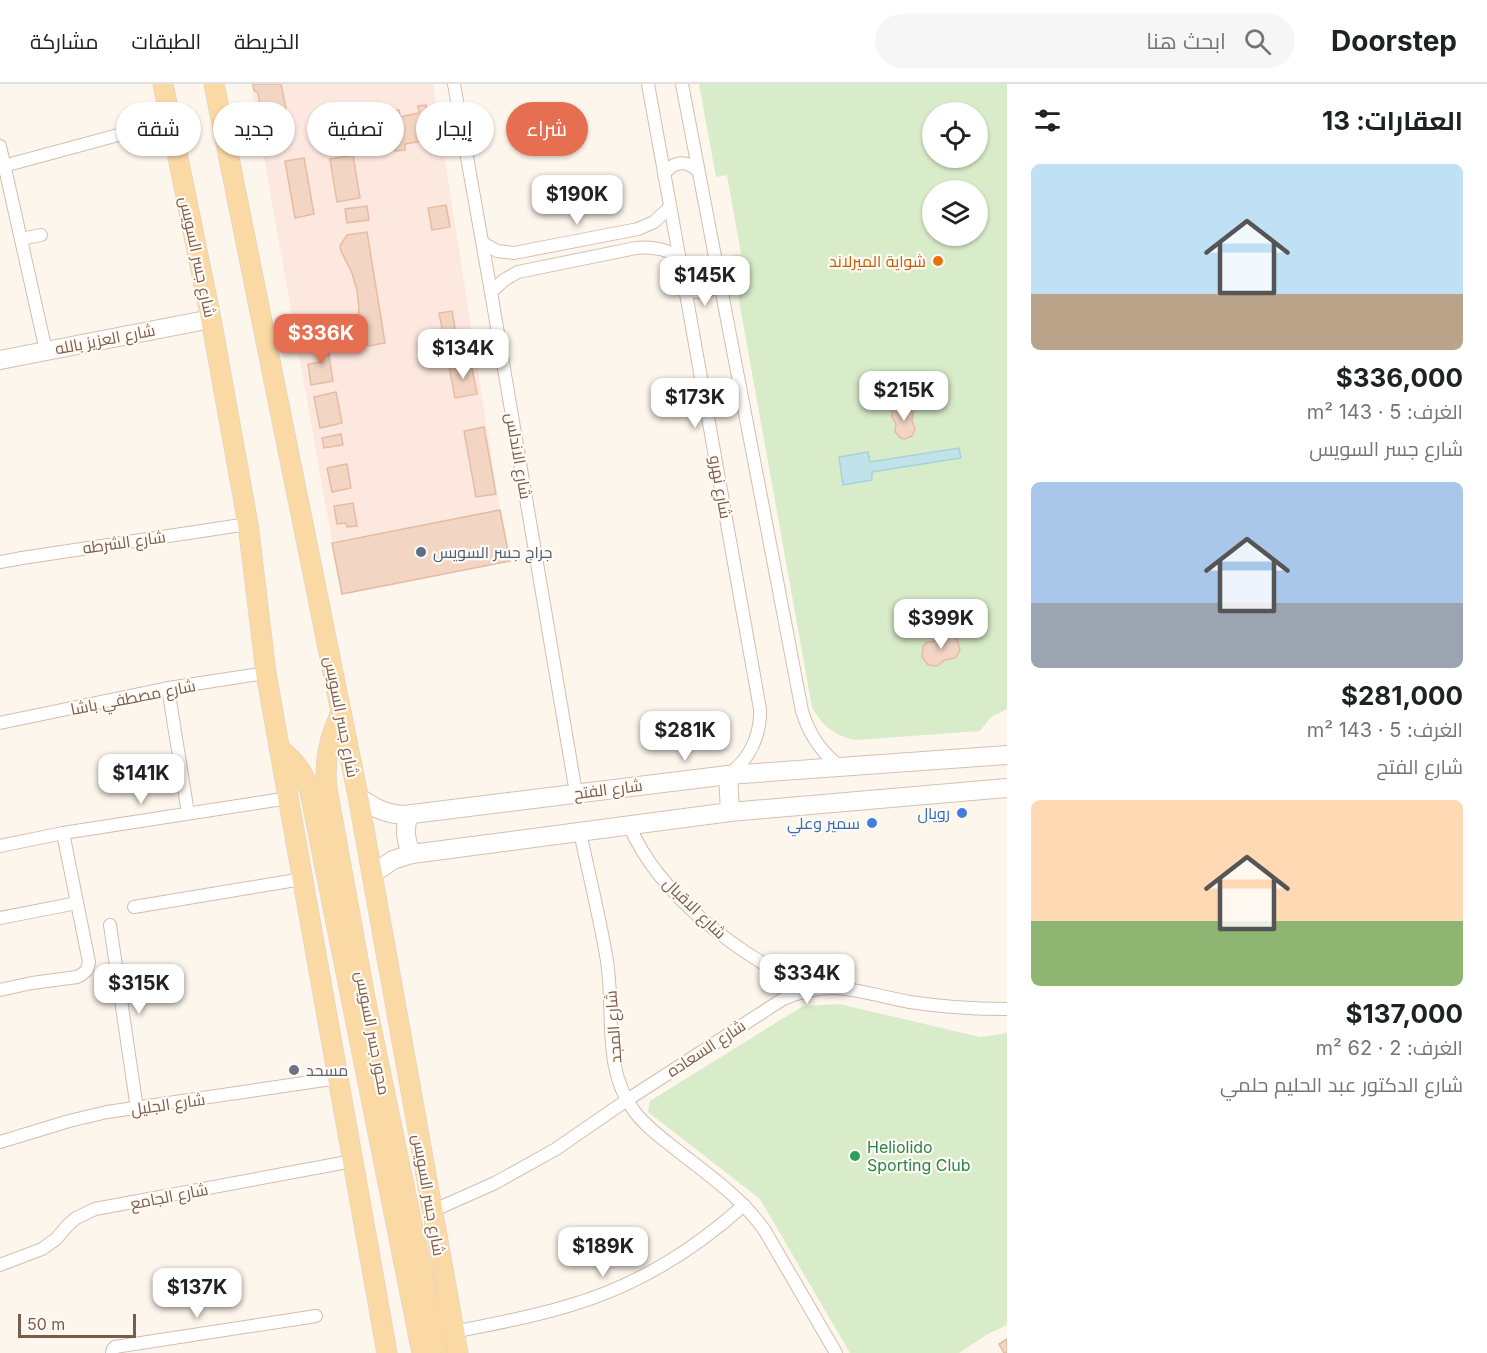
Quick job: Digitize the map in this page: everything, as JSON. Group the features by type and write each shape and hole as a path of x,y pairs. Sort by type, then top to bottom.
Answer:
{"main road":[{"name":"شارع جسر السويس","path":"163,84 166,102"},
{"name":"شارع جسر السويس","path":"214,84 358,796 458,1353"},
{"name":"شارع جسر السويس","path":"177,156 248,524 266,673 387,1353"},
{"name":"شارع العزيز بالله","path":"0,360 210,319"},
{"name":"محور جسر السويس","path":"341,713 334,728 326,760 327,789 365,998 437,1353"},
{"name":"محور جسر السويس","path":"280,749 296,764 310,792 422,1353"},
{"name":"شارع الفتح","path":"358,796 383,812 409,815 728,775 1007,755"},
{"path":"728,775 730,812"},
{"path":"372,874 393,860 412,854 730,812 1007,788"},
{"path":"409,815 405,835 412,854"}],"street":[{"name":"شارع الاندلس","path":"454,84 576,793"},
{"name":"شارع نهرو","path":"648,84 760,710 758,730 751,750 728,775"},
{"path":"682,84 801,711 816,742 830,759 841,767"},
{"path":"2,166 116,135"},
{"path":"0,146 2,166 46,351"},
{"path":"664,174 670,167 680,163 689,164 698,170"},
{"path":"483,243 497,251 514,253 611,235 649,225 670,207"},
{"path":"21,239 41,235"},
{"path":"491,292 504,280 518,272 636,248 658,247 679,257"},
{"path":"686,288 694,292 703,292 712,290 719,284"},
{"name":"شارع الشرطه","path":"0,562 248,524"},
{"name":"شارع مصطفي باشا","path":"0,723 168,688 266,673"},
{"path":"168,688 188,813"},
{"path":"0,846 63,833 289,798"},
{"name":"شارع الاقبال","path":"629,825 637,844 653,866 699,916 752,957 811,989"},
{"name":"شارع المجد","path":"580,832 607,960 614,1065 627,1100 653,1131 726,1188 744,1205 765,1231 831,1351"},
{"path":"0,990 77,977 87,970 89,962 63,833"},
{"path":"134,907 302,879"},
{"path":"0,918 77,903"},
{"path":"110,925 137,1109"},
{"name":"شارع السعاده","path":"432,1211 526,1166 585,1130 627,1100 783,999 801,991 843,987 926,1004 1007,1009"},
{"name":"شارع الجليل","path":"0,1142 107,1112 338,1078"},
{"name":"شارع الجامع","path":"0,1265 42,1249 56,1239 76,1218 95,1209 353,1161"},
{"path":"454,1332 540,1314 588,1300 619,1287 678,1256 706,1237 744,1205"},
{"path":"112,1353 115,1347 316,1316"}],"shaded area":[{"path":"251,84 433,84 436,102 416,102 416,156 444,156 500,510 332,542 264,156 295,156 295,102 254,102"}],"green space":[{"path":"699,84 1007,84 1007,709 991,717 980,731 856,740 830,729 820,720 812,707 731,256 741,254 727,175 716,177"},
{"name":"Heliolido Sporting Club","path":"839,1004 980,1037 1007,1033 1007,1325 959,1353 850,1353 760,1199 648,1112 650,1101 803,1006"}],"water":[{"path":"959,448 961,458 872,472 872,480 843,485 839,457 868,452 870,462"}],"building":[{"path":"253,84 281,84 285,102 260,102 258,93 254,90"},
{"path":"416,114 416,142 405,144 404,150 404,116"},
{"path":"353,156 360,198 337,202 330,159"},
{"path":"304,158 314,214 295,218 285,161"},
{"path":"446,205 450,227 432,230 428,208"},
{"path":"367,206 369,220 347,223 345,209"},
{"path":"367,232 385,343 369,346 357,338 359,308 357,290 340,246 347,235"},
{"path":"452,311 456,334 466,332 470,354 448,358 439,313"},
{"path":"326,337 333,381 311,385 308,364 320,362 316,339"},
{"path":"471,363 477,394 455,398 449,366"},
{"path":"336,392 342,423 320,428 314,397"},
{"path":"903,405 913,413 912,421 915,429 912,436 905,439 895,432 896,424 892,417 895,408"},
{"path":"484,427 496,494 476,497 464,431"},
{"path":"341,434 343,445 324,448 322,438"},
{"path":"347,464 351,488 332,492 327,468"},
{"path":"353,503 357,526 347,527 346,523 337,524 334,506"},
{"name":"جراج جسر السويس","path":"500,510 510,561 342,594 332,543"},
{"path":"943,635 953,636 957,640 960,649 958,654 955,658 945,660 937,666 928,665 922,657 923,647 926,643 935,641"},
{"path":"1007,1339 1007,1353 1004,1353 999,1344"}],"place":[{"name":"شواية الميرلاند","path":"938,261"},
{"name":"جراج جسر السويس","path":"421,552"},
{"name":"رويال","path":"962,813"},
{"name":"سمير وعلي","path":"872,823"},
{"name":"مسحد","path":"294,1070"},
{"name":"Heliolido Sporting Club","path":"855,1156"}]}
